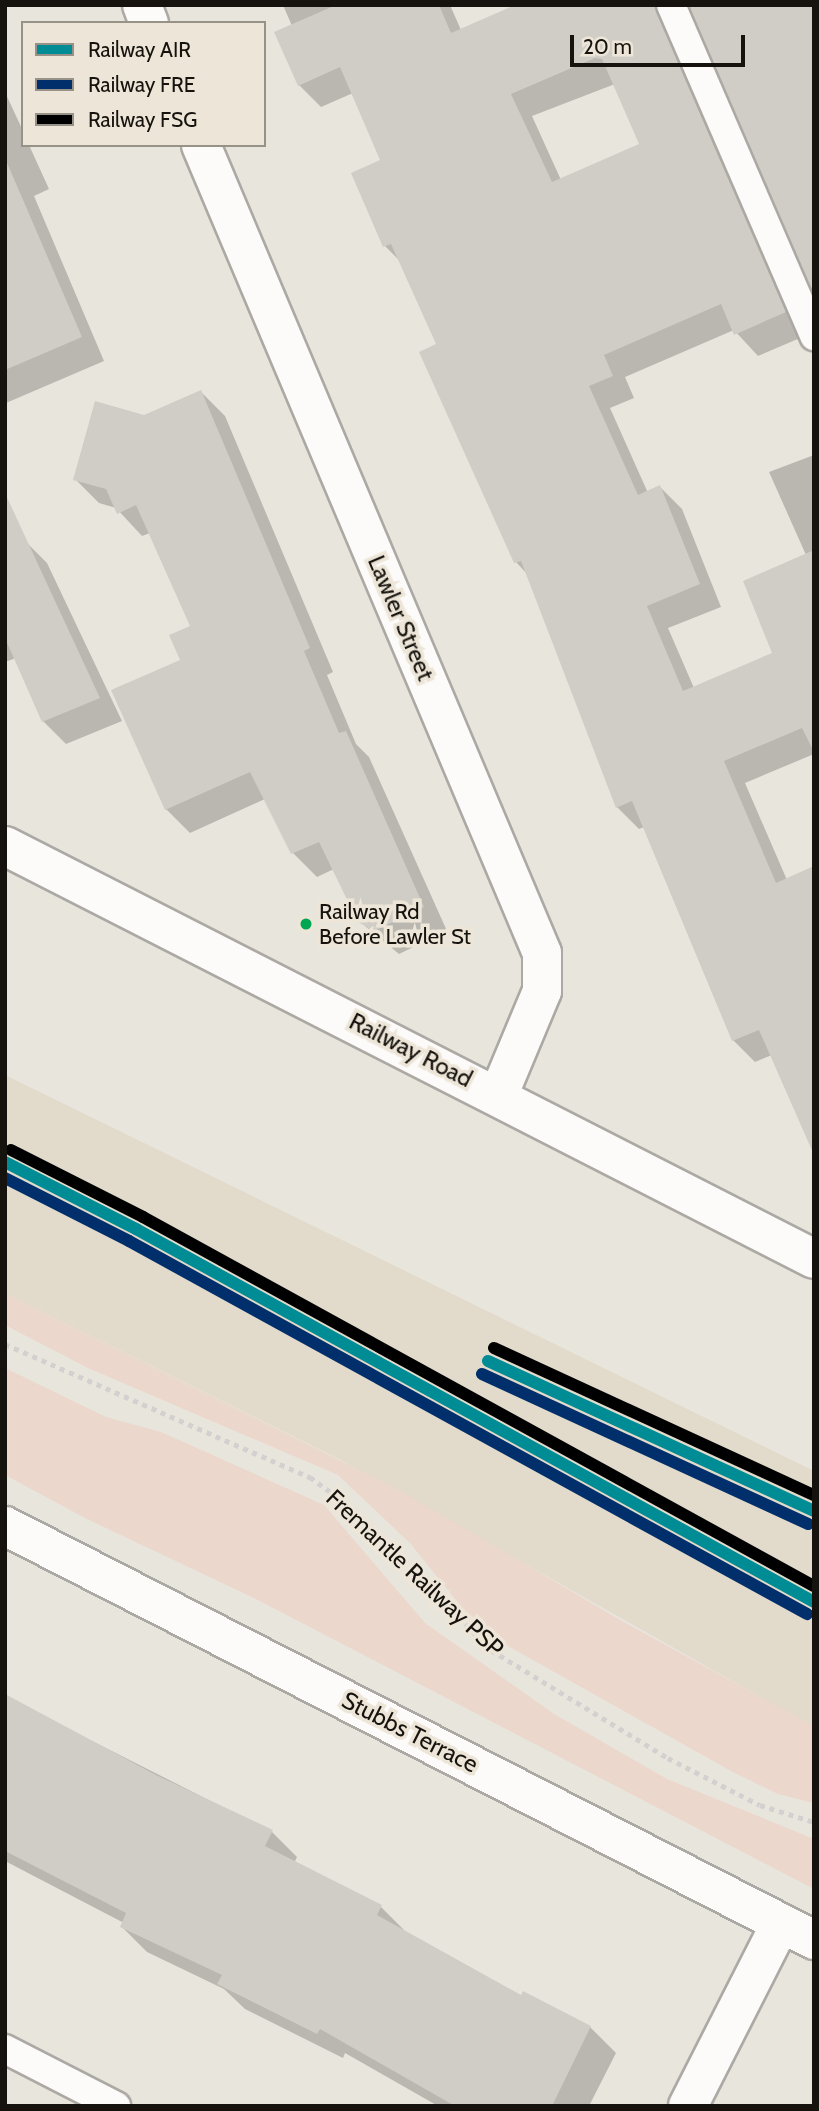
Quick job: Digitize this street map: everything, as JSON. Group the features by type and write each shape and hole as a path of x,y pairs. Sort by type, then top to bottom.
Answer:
{"street":[{"name":"Lawler Street","path":"202,147 542,953 542,991 499,1094"},
{"name":"Railway Road","path":"5,845 499,1094 814,1259"},
{"name":"Stubbs Terrace","path":"5,1526 798,1931"},
{"path":"688,2106 798,1931"}],"lane":[{"path":"671,5 814,336"},
{"path":"5,2049 116,2106"}],"path":[{"name":"Fremantle Railway PSP","path":"6,1347 310,1477 354,1509 491,1650 668,1758 760,1805 814,1822"}],"shaded area":[{"path":"5,1075 814,1471 814,1727 339,1459 5,1293"},
{"path":"5,1293 397,1489 622,1621 814,1726 814,1803 778,1794 731,1771 481,1631 410,1543 338,1475 88,1368 5,1325"},
{"path":"5,1368 106,1417 161,1432 324,1505 425,1623 554,1714 667,1779 814,1839 814,1889 254,1598 87,1519 5,1475"}],"building":[{"path":"336,5 439,5 451,33 515,5 655,5 786,312 734,335 721,304 604,355 613,376 589,386 638,495 660,485 700,584 647,606 683,691 772,653 743,581 814,550 814,752 802,728 724,761 776,883 814,866 814,1155 759,1030 732,1041 632,801 616,808 521,561 514,563 419,352 436,344 391,244 383,247 351,173 380,160 340,67 298,86 274,32","holes":["595,58 602,59 639,144 552,182 511,94"]},
{"path":"689,5 814,5 814,294"},
{"path":"5,158 82,337 5,370"},
{"path":"201,390 310,648 304,651 339,733 346,731 424,907 374,931 358,922 319,842 291,854 250,772 165,810 111,690 180,660 169,635 190,626 136,505 117,514 106,489 73,480 95,401 144,415"},
{"path":"5,493 100,698 42,722 5,638"},
{"path":"5,1694 156,1775 273,1830 265,1846 382,1905 377,1915 521,1995 523,1991 591,2026 552,2106 455,2106 320,2029 317,2034 217,1984 222,1975 120,1927 126,1913 5,1851"}],"rail line":[{"name":"FSG","path":"11,1150 143,1217 814,1586"},
{"name":"AIR","path":"5,1162 136,1229 814,1602"},
{"name":"FRE","path":"5,1178 129,1241 807,1614"},
{"name":"FSG","path":"494,1348 814,1495"},
{"name":"AIR","path":"488,1361 814,1511"},
{"name":"FRE","path":"482,1374 808,1524"}],"place":[{"name":"Railway Rd Before Lawler St","path":"306,924"}]}
